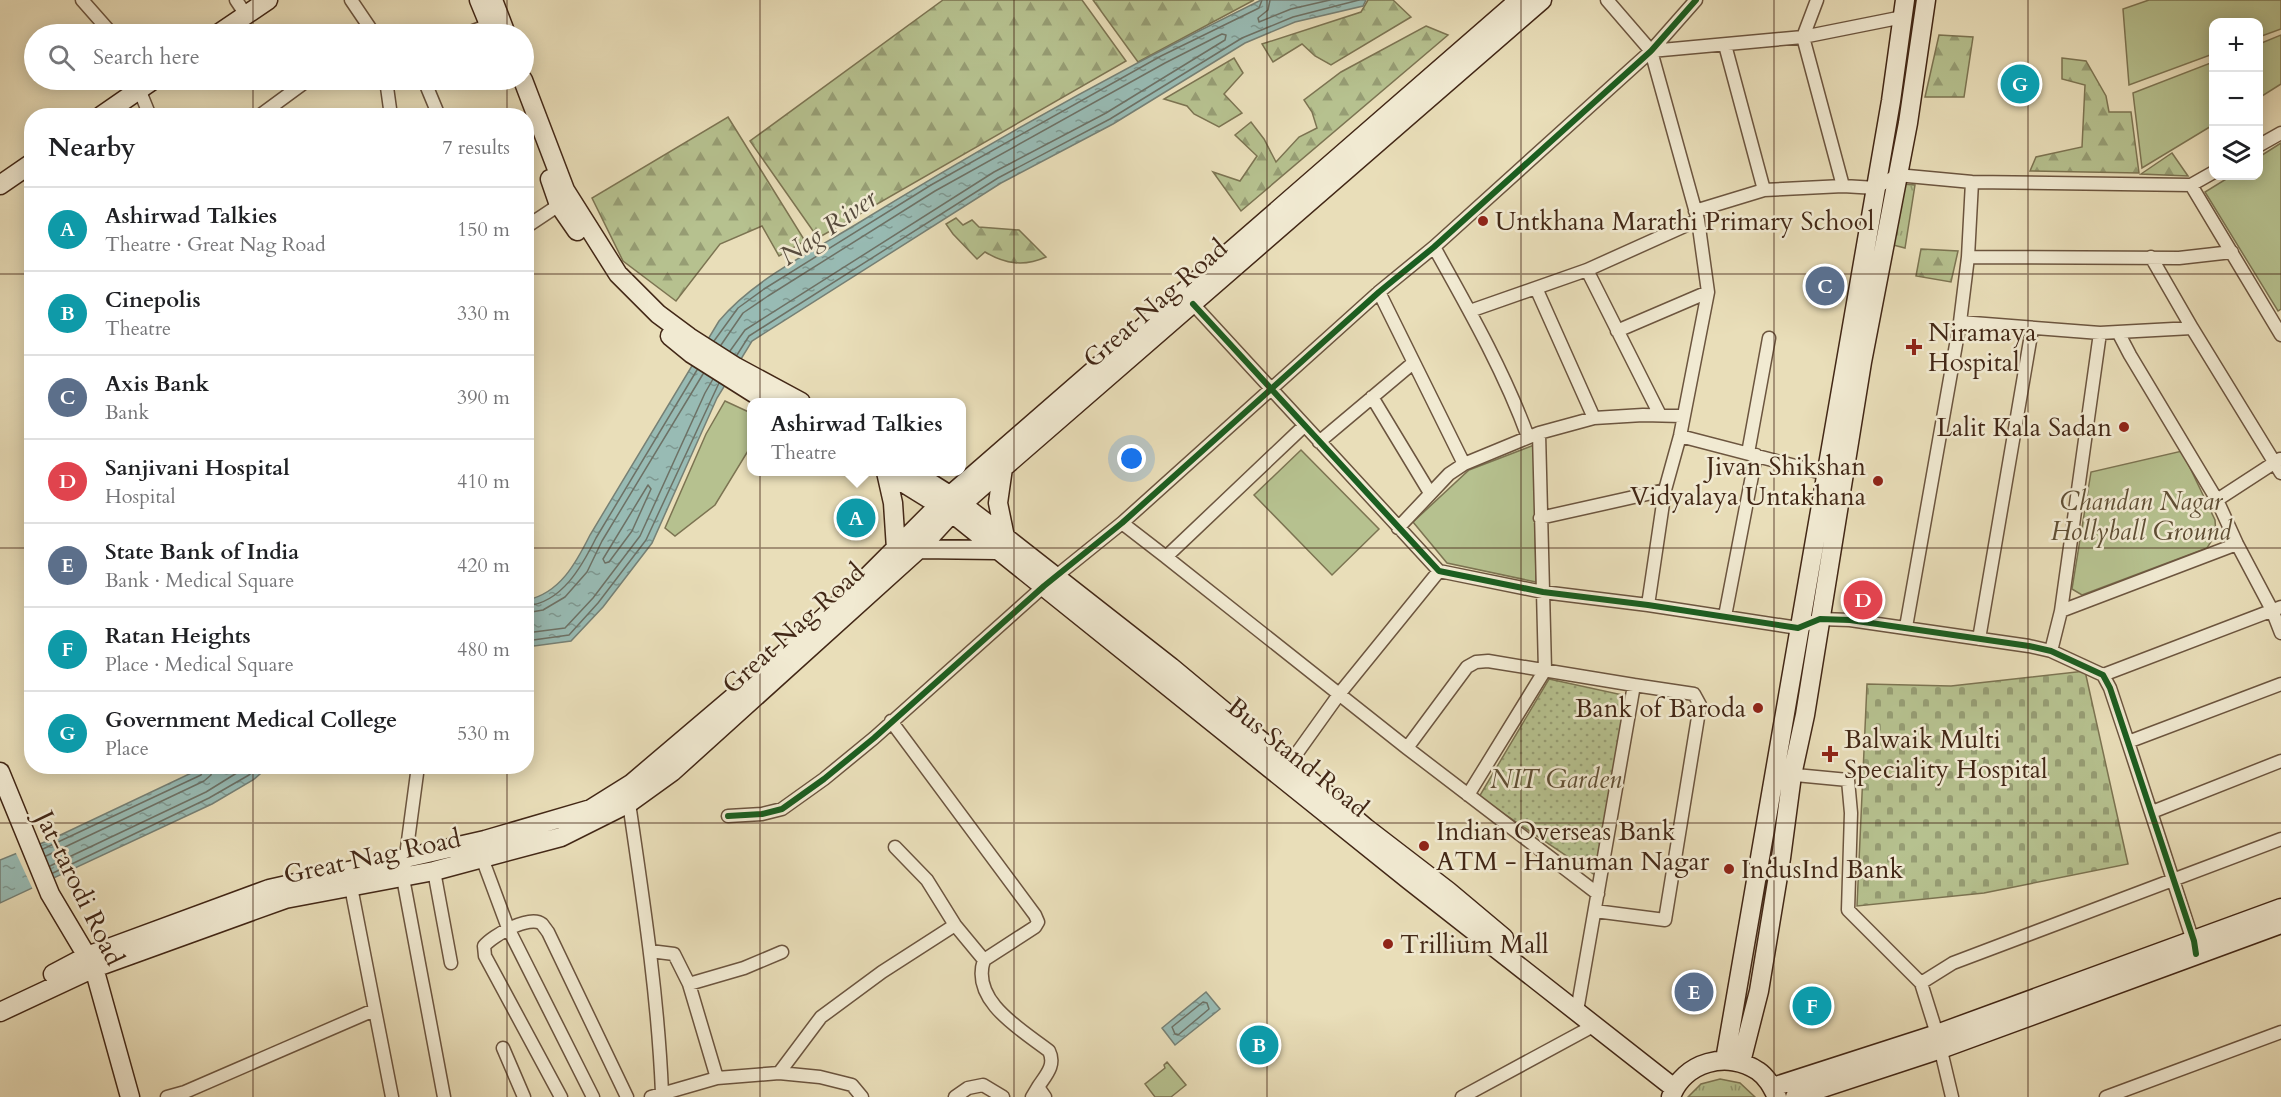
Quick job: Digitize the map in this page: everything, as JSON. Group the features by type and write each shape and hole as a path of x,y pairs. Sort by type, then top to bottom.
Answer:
{"main road":[{"path":"227,24 241,7 268,0"},
{"path":"479,0 494,24"},
{"path":"493,0 496,24"},
{"name":"Great Nag Road","path":"0,1000 269,889 485,840 591,809 631,784 783,654 896,549 995,467 1519,0"},
{"name":"Great Nag Road","path":"995,467 1193,304 1542,0"},
{"path":"1784,774 1805,714 1862,362 1908,123 1926,0"},
{"path":"1733,1061 1784,774 1798,628 1891,101 1904,8"},
{"path":"112,108 138,90"},
{"path":"514,90 521,108"},
{"path":"527,90 534,108"},
{"path":"534,109 565,190 618,274 696,348"},
{"path":"534,142 559,206 626,299 733,372 763,398"},
{"path":"0,185 24,169"},
{"path":"733,372 792,398"},
{"path":"920,549 1001,544 995,467 966,469"},
{"path":"887,476 893,504 896,549"},
{"name":"Bus Stand Road","path":"894,476 951,505 1050,581 1285,769 1409,880 1578,1005 1595,1025 1676,1088"},
{"path":"919,476 951,505"},
{"name":"Great Nag Road","path":"0,1012 91,962 285,899 403,878 561,837 629,803 672,772 920,549 951,505"},
{"name":"Jat-tarodi Road","path":"0,772 6,803 26,840 50,894 91,962 130,1097"},
{"path":"1796,1097 1939,1041 2195,947 2281,908"},
{"path":"2195,947 2281,924"},
{"path":"1578,1005 1676,1088 1689,1072 1707,1062 1733,1061 1758,1071 1775,1092 1939,1041"}],"street":[{"path":"82,0 103,24"},
{"path":"351,0 367,24"},
{"path":"1606,0 1652,51 1696,215 1708,292 1682,416 1680,436 1665,490 1648,605"},
{"path":"728,816 762,814 782,809 824,779 1050,581 1122,523 1379,292 1434,247 1652,51 1696,0"},
{"path":"1817,0 1803,37 1843,186"},
{"path":"1652,51 1803,37 1904,8"},
{"path":"1725,45 1764,190"},
{"path":"149,90 150,108"},
{"path":"274,108 296,90"},
{"path":"387,90 390,108"},
{"path":"428,90 436,108"},
{"path":"2263,144 2281,133"},
{"path":"1470,311 1587,270 1696,215 1764,190 1843,186 1875,188 1897,175 1972,182 2191,185 2209,175"},
{"path":"1906,627 1960,322 1968,257 1972,182"},
{"path":"2191,185 2281,335"},
{"path":"534,222 559,206"},
{"path":"1434,247 1470,311 1521,419 1533,435 1539,518 1545,670 1468,795"},
{"path":"1968,257 2180,258 2232,252"},
{"path":"2151,257 2192,328 2279,464 2217,500"},
{"path":"1587,270 1660,415"},
{"path":"1536,288 1594,418"},
{"path":"1379,292 1464,464"},
{"path":"1617,331 1708,292"},
{"path":"1193,304 1439,571 1543,592 1648,605 1798,628 1820,619 1906,627 2051,651 2103,675 2110,688 2152,812 2195,947"},
{"path":"1960,322 2100,333 2192,328"},
{"path":"1979,639 2032,328"},
{"path":"2118,332 2217,500 2237,544 2277,608 2281,633"},
{"path":"2051,651 2061,611 2100,333"},
{"path":"1725,616 1769,338"},
{"path":"1319,442 1413,363"},
{"path":"1372,397 1430,493"},
{"path":"1398,528 1449,474 1464,464 1533,435 1594,418 1682,416"},
{"path":"1166,557 1304,426"},
{"path":"1680,436 1826,474"},
{"path":"1539,518 1665,490"},
{"path":"1122,523 1407,748 1598,894"},
{"path":"2061,611 2237,544"},
{"path":"1285,769 1340,693 1439,571"},
{"path":"2103,675 2277,608"},
{"path":"1407,748 1467,667 1476,662 1488,661 1694,694 1700,705 1665,920 1594,911"},
{"path":"2128,742 2281,684"},
{"path":"1578,1005 1634,685"},
{"path":"891,721 1038,922 1035,927 984,960 981,978 985,991 1005,1017 1049,1051 1053,1058 1038,1094"},
{"path":"2152,812 2281,761"},
{"path":"417,774 403,878 444,1097"},
{"path":"1784,774 1848,780 1851,813 1848,910 1921,982 1939,1041 1952,1097"},
{"path":"629,803 650,951 660,1045 659,1096 717,1078 779,1073 820,1077 852,1084 862,1097"},
{"path":"1921,982 1953,963 2281,839"},
{"path":"895,847 927,880 955,925 984,960"},
{"path":"482,858 508,928 593,1097"},
{"path":"434,871 451,963"},
{"path":"351,887 392,1097"},
{"path":"561,1097 484,956 484,946 488,940 508,928 537,922 543,924 627,1097"},
{"path":"779,1073 821,1017 882,972 955,925"},
{"path":"650,951 674,954 689,984 717,1078"},
{"path":"689,984 744,968 782,952"},
{"path":"167,1097 185,1094 374,1010"},
{"path":"1462,1097 1595,1025"},
{"path":"2106,1097 2281,1032"},
{"path":"504,1048 524,1097"},
{"path":"955,1097 968,1088 983,1085 1003,1097"}],"green space":[{"path":"943,0 1082,0 1126,61 818,238 750,141"},
{"path":"1093,0 1254,0 1138,62"},
{"path":"1368,0 1393,0 1411,17 1331,65 1315,56 1302,44 1273,62 1262,44 1361,12"},
{"path":"2149,0 2281,0 2281,29 2263,36 2263,18 2209,18 2209,55 2129,85 2123,9"},
{"path":"1426,26 1448,35 1241,211 1213,172 1240,181 1257,156 1235,135 1251,122 1264,139 1276,162 1299,137 1317,128 1312,112 1304,100 1341,72"},
{"path":"1939,35 1973,37 1964,97 1925,97"},
{"path":"2281,35 2281,84 2263,95 2263,72 2263,42"},
{"path":"1234,58 1243,73 1224,94 1242,113 1219,127 1194,114 1187,106 1164,99"},
{"path":"2062,58 2086,61 2106,96 2109,112 2131,112 2139,173 2030,171 2036,157 2082,147 2085,85 2062,79"},
{"path":"2209,64 2209,127 2142,168 2133,93"},
{"path":"728,117 805,241 779,256 762,226 720,244 676,301 623,261 592,198"},
{"path":"2281,143 2281,309 2278,311 2205,192 2224,180 2263,180 2263,154"},
{"path":"2172,153 2188,176 2141,174"},
{"path":"1902,184 1915,185 1905,248 1893,245"},
{"path":"956,218 963,225 972,220 979,227 1019,230 1046,257 1030,262 1015,263 985,252 977,259 946,224"},
{"path":"1921,249 1958,251 1951,282 1916,276"},
{"path":"725,401 747,411 747,453 715,505 675,536 665,528 706,434"},
{"path":"1534,445 1536,582 1447,563 1413,522 1469,470"},
{"path":"1301,450 1379,529 1332,575 1254,495"},
{"name":"Chandan Nagar Hollyball Ground","path":"2182,451 2215,520 2216,534 2207,548 2082,595 2072,589 2091,472"},
{"path":"2085,671 2128,864 1984,893 1857,906 1867,684 1951,686"},
{"name":"NIT Garden","path":"1549,679 1632,697 1595,875 1479,797"},
{"path":"1167,1062 1186,1085 1171,1097 1155,1097 1145,1084 1165,1068 1164,1065"},
{"path":"1720,1079 1740,1083 1755,1097 1688,1097 1701,1084"}],"water":[{"path":"1261,0 1366,0 1363,6 1295,22 1245,43 1113,124 1001,183 752,341 717,398 652,543 603,607 571,641 534,646 534,598 558,584 573,566 719,321 733,306 785,267 958,163 1058,106"},
{"path":"189,774 260,774 212,804 0,903 0,860 52,839"},
{"path":"1206,992 1220,1009 1175,1045 1162,1028"}],"pier":[{"path":"38,841 56,881 34,892 15,851"}],"cycle path":[{"path":"728,816 762,814 782,809 824,779 874,738 1044,586 1122,523 1379,292 1434,247 1651,51 1696,0"},
{"path":"1193,304 1439,571 1543,592 1648,605 1798,628 1820,619 1850,620 2029,646 2051,651 2103,675 2110,688 2194,941 2196,954"}],"place":[{"name":"Government Medical College","path":"2020,84"},
{"name":"Untkhana Marathi Primary School","path":"1483,221"},
{"name":"Axis Bank","path":"1825,286"},
{"name":"Niramaya Hospital","path":"1914,347"},
{"name":"Lalit Kala Sadan","path":"2124,427"},
{"name":"Jivan Shikshan Vidyalaya Untakhana","path":"1878,481"},
{"name":"Ashirwad Talkies","path":"856,518"},
{"name":"Sanjivani Hospital","path":"1863,600"},
{"name":"Bank of Baroda","path":"1758,708"},
{"name":"Balwaik Multi Speciality Hospital","path":"1830,754"},
{"name":"Indian Overseas Bank ATM - Hanuman Nagar","path":"1424,846"},
{"name":"IndusInd Bank","path":"1729,869"},
{"name":"Trillium Mall","path":"1388,944"},
{"name":"State Bank of India","path":"1694,992"},
{"name":"Ratan Heights","path":"1812,1006"},
{"name":"Cinepolis","path":"1259,1045"}],"water label":[{"name":"Nag River","path":"828,227"}]}
